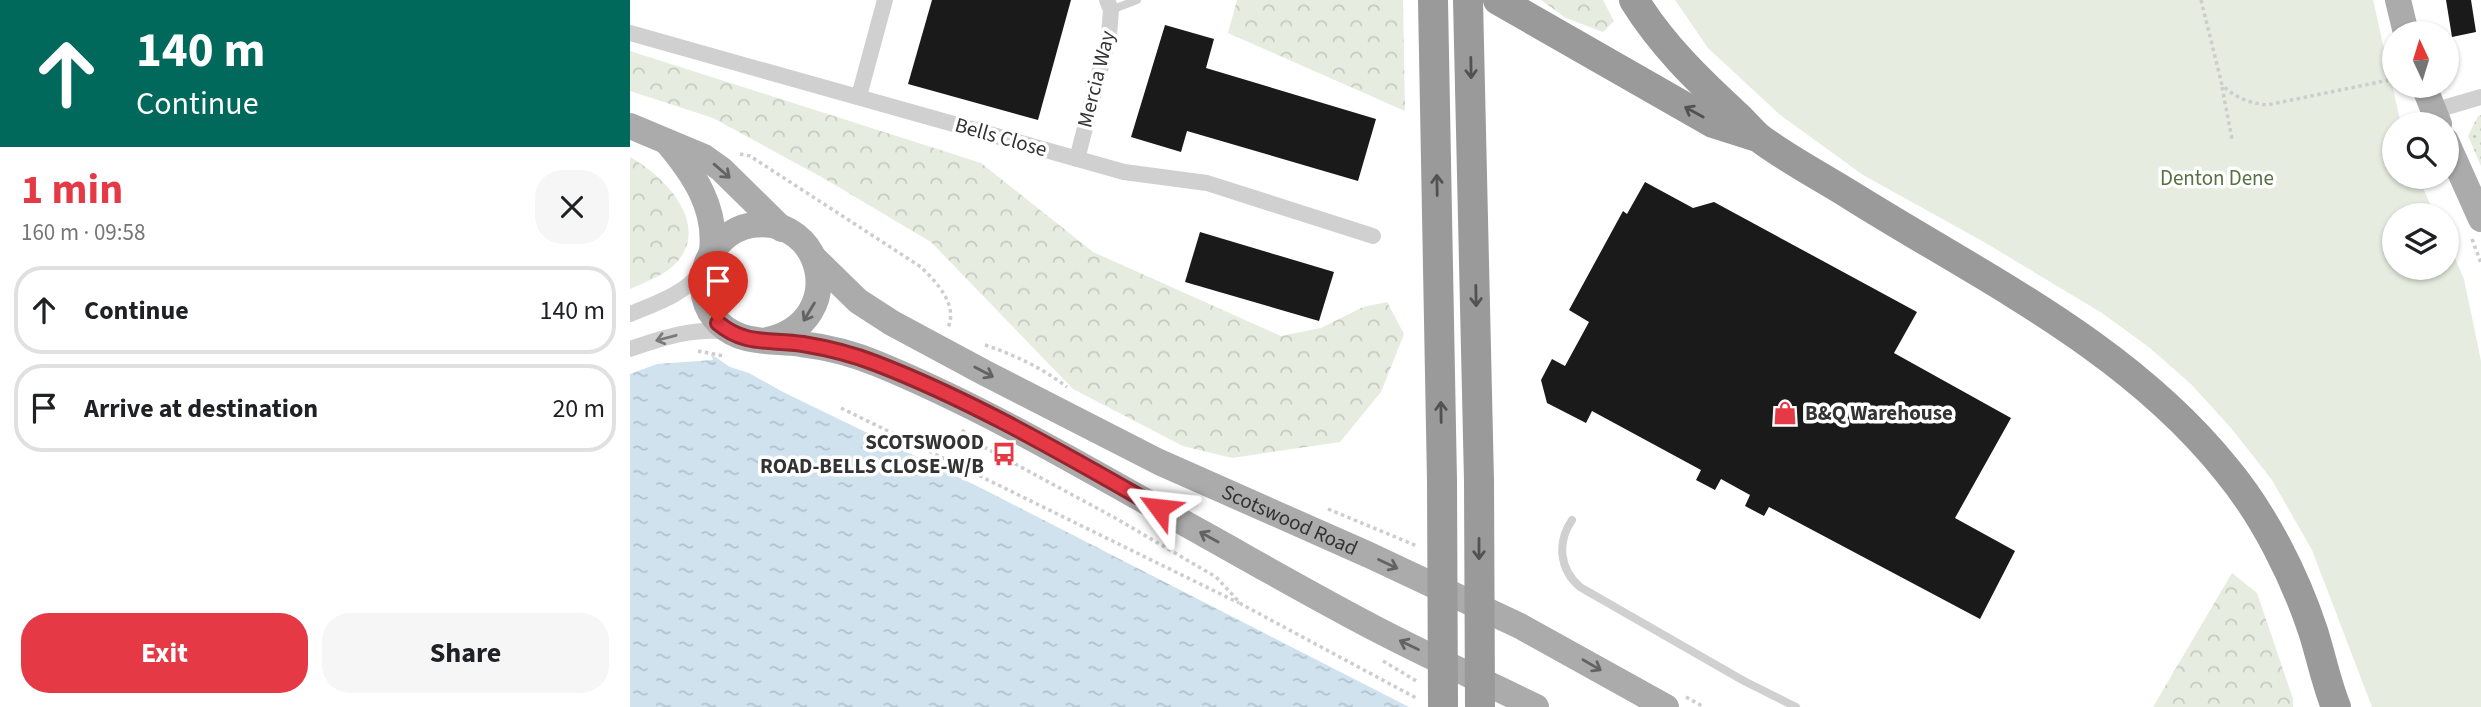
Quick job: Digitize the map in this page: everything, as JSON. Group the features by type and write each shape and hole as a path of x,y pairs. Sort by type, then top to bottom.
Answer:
{"highway":[{"path":"1432,704 1442,481 1433,0"},
{"path":"1468,0 1479,481 1480,707"},
{"path":"1498,0 1713,123 1757,137"},
{"path":"1634,0 1694,77 1757,137 2062,324 2147,386 2195,432 2249,501 2278,552 2314,632 2332,702"}],"main road":[{"path":"2398,0 2403,21"},
{"path":"630,126 689,149 721,169 782,229 800,240 813,257 819,280 815,304 810,315 792,332 768,341"},
{"path":"663,138 692,176 710,210 714,236 700,270 702,285 707,305 718,323 729,332 754,341 802,344 848,354 928,386 1069,457 1383,633 1536,707"},
{"path":"2459,170 2481,219"},
{"path":"700,270 728,234 749,226 782,229"},
{"name":"Scotswood Road","path":"813,257 858,301 892,323 985,373 1159,462 1369,555 1520,626 1666,707"}],"street":[{"path":"859,96 885,0"},
{"name":"Mercia Way","path":"1077,159 1105,52 1109,5"},
{"name":"Bells Close","path":"630,33 1124,172 1207,183 1373,236"},
{"path":"2449,112 2481,97"},
{"path":"630,314 660,302 700,270"},
{"path":"630,349 666,337 702,330 729,332"}],"lane":[{"path":"1109,5 1138,0"},
{"path":"1572,520 1562,544 1562,560 1571,579 1580,587 1744,681 1796,707"}],"path":[{"path":"2201,0 2232,139"},
{"path":"2222,85 2249,103 2267,105 2382,81"},
{"path":"734,154 750,156 921,267 948,301 952,318 946,332"},
{"path":"841,408 1241,604 1432,704"},
{"path":"1017,464 1216,577 1241,604"}],"green space":[{"path":"1237,0 1403,0 1405,111 1228,33"},
{"path":"1541,0 1603,0 1614,21 1603,32 1566,18"},
{"name":"Denton Dene","path":"1675,0 2373,0 2382,40 2382,98 2395,98 2398,112 2382,112 2382,189 2423,189 2430,203 2382,203 2382,280 2459,280 2459,268 2464,279 2481,361 2481,707 2372,707 2312,550 2272,480 2231,428 2192,385 2150,348 2102,313 1984,242 1863,175 1779,114 1708,48"},
{"path":"630,51 981,163 1093,252 1281,336 1321,328 1363,307 1387,302 1404,334 1381,392 1340,442 1232,458 1183,446 1073,389 931,242 825,179 713,118 630,91"},
{"path":"2481,115 2481,166 2468,136"},
{"path":"630,157 668,188 686,216 689,232 686,247 672,267 630,289"},
{"path":"2232,573 2257,593 2293,699 2293,707 2153,707"}],"water":[{"path":"630,299 730,367 749,373 981,488 1409,707 630,707"}],"pier":[{"path":"630,295 709,349 713,360 657,364 630,374"}],"building":[{"path":"932,0 1071,0 1038,120 908,84"},
{"path":"2446,0 2471,0 2476,32 2459,36 2459,21 2449,21"},
{"path":"1165,25 1214,39 1206,68 1376,119 1358,181 1187,131 1181,152 1131,137"},
{"path":"1645,182 1693,208 1714,202 1917,312 1894,353 2011,418 1955,518 2015,551 1980,619 1769,507 1764,516 1745,506 1750,495 1721,479 1715,490 1696,480 1701,470 1592,411 1586,423 1547,403 1541,380 1552,359 1565,366 1589,322 1569,310 1623,211 1627,214"},
{"path":"1200,232 1334,272 1319,321 1185,282"}],"place":[{"name":"B&Q Warehouse","path":"1785,413"},
{"name":"SCOTSWOOD ROAD-BELLS CLOSE-W/B","path":"1004,454"}],"route":[{"path":"718,323 741,338 826,348 874,363 928,386 1069,457 1159,508"}]}
